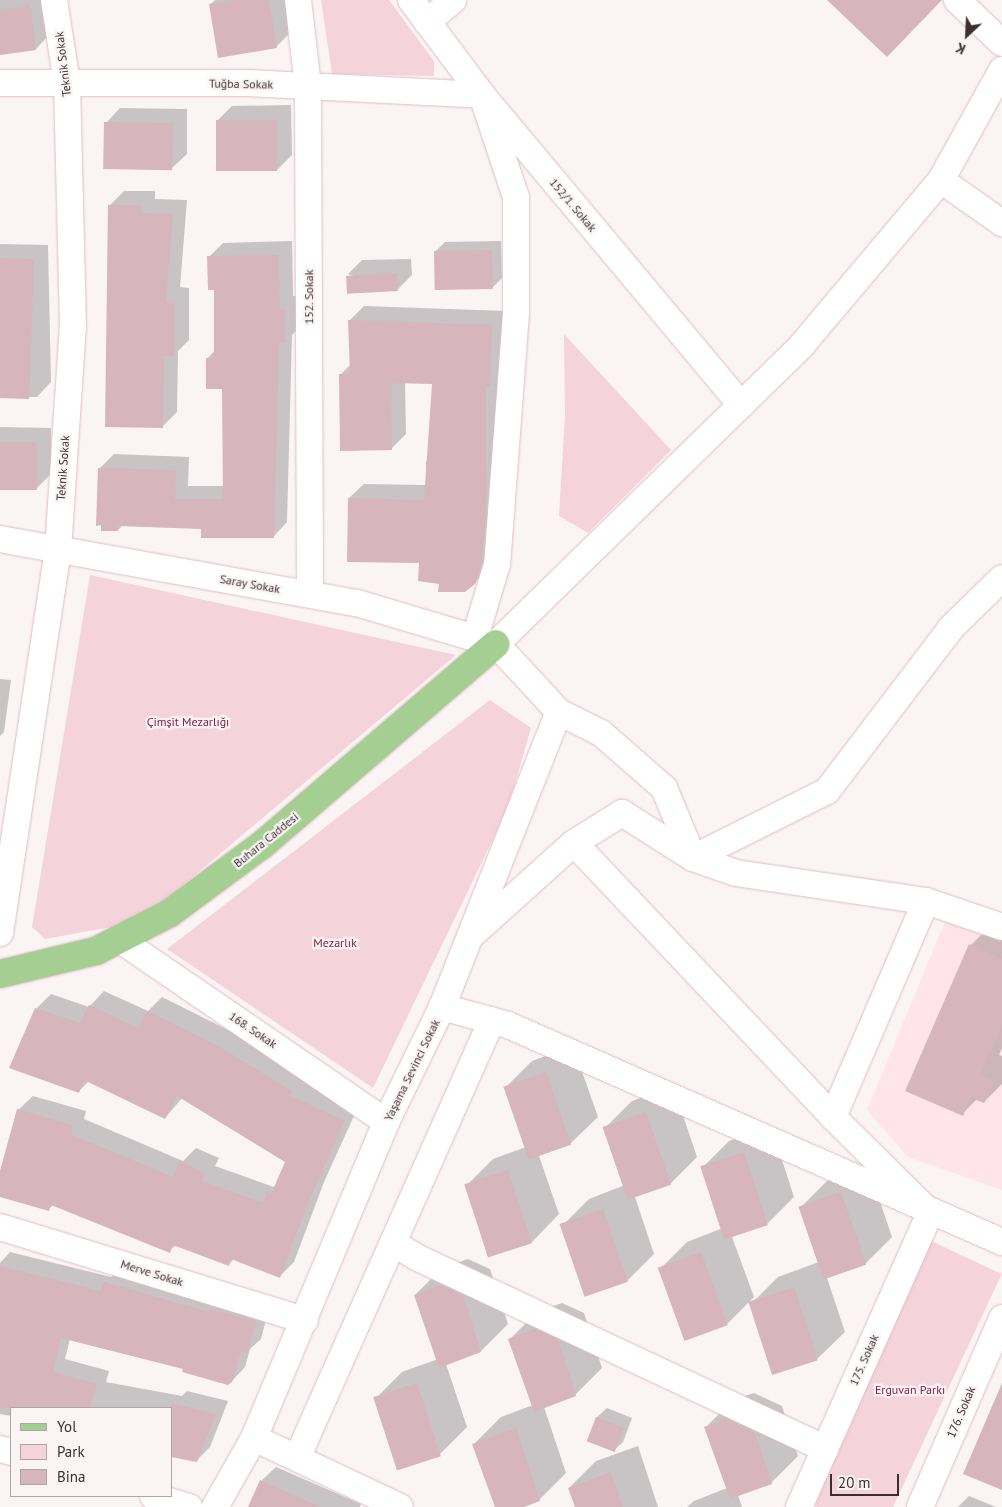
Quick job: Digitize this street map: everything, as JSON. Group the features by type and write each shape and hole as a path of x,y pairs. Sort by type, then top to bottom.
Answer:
{"main road":[{"name":"Buhara Caddesi","path":"0,974 96,951 170,913 262,845 486,641"}],"street":[{"name":"Teknik Sokak","path":"0,933 58,550 74,327 67,83 54,0"},
{"name":"152. Sokak","path":"298,0 308,87 310,594"},
{"name":"152/1. Sokak","path":"411,0 482,95 741,405"},
{"path":"427,22 453,0"},
{"path":"957,0 1002,43"},
{"path":"486,641 741,405 802,345 941,180 1002,70"},
{"name":"Tuğba Sokak","path":"0,83 308,87 482,95"},
{"path":"482,95 516,197 516,303 497,564 486,641"},
{"path":"941,180 1002,223"},
{"name":"Saray Sokak","path":"0,539 357,603 486,641"},
{"path":"693,858 827,791 951,628 1002,578"},
{"path":"486,641 559,712 601,733 664,788 693,858"},
{"name":"Yaşama Sevinci Sokak","path":"215,1507 254,1438 305,1320 386,1122 442,1008 559,712"},
{"path":"471,936 574,843 622,813 693,858 736,873 926,901 1002,927"},
{"path":"574,843 833,1117 930,1213"},
{"path":"833,1117 926,901"},
{"name":"168. Sokak","path":"119,939 386,1122"},
{"path":"442,1008 492,1020 930,1213 1002,1242"},
{"path":"297,1458 492,1020"},
{"name":"175. Sokak","path":"799,1507 930,1213"},
{"name":"Merve Sokak","path":"0,1227 305,1320"},
{"path":"393,1242 418,1258 825,1449"},
{"name":"176. Sokak","path":"920,1507 1002,1318"},
{"path":"254,1438 400,1507"},
{"path":"156,1497 189,1507"}],"shaded area":[{"path":"946,919 1002,939 1002,1190 908,1157 867,1110"}],"green space":[{"path":"321,0 389,0 434,61 434,76 332,74"},
{"path":"564,334 671,450 588,533 559,516 565,415"},
{"name":"Çimşit Mezarlığı","path":"90,575 456,655 170,896 111,927 45,939 32,927"},
{"name":"Mezarlık","path":"490,700 531,728 508,808 373,1088 167,949"},
{"name":"Erguvan Parkı","path":"931,1241 1002,1274 893,1507 818,1507 809,1503"}],"building":[{"path":"236,0 269,0 277,48 218,58 209,4"},
{"path":"827,0 942,0 887,57"},
{"path":"30,5 36,50 0,55 0,10"},
{"path":"216,120 277,120 277,171 216,171"},
{"path":"104,122 173,123 172,170 103,169"},
{"path":"108,205 141,205 141,213 173,214 166,302 175,302 175,356 164,356 163,428 105,427"},
{"path":"492,250 493,289 435,290 434,251"},
{"path":"278,255 280,309 285,309 285,343 279,343 274,538 201,538 201,529 118,526 118,531 101,531 101,525 96,526 98,468 176,470 175,499 223,499 222,389 206,389 206,358 214,358 214,290 208,290 207,256"},
{"path":"0,258 34,259 29,399 0,398"},
{"path":"397,273 398,291 347,294 346,276"},
{"path":"348,320 492,325 490,386 486,386 486,514 481,564 476,583 465,592 438,592 439,584 418,581 419,563 347,562 348,498 424,500 432,384 391,383 392,450 340,451 339,374 350,374"},
{"path":"0,442 37,442 37,490 0,490"},
{"path":"969,944 1002,959 1002,1026 981,1074 994,1080 984,1103 971,1098 963,1116 905,1091"},
{"path":"89,1005 138,1028 147,1011 218,1046 292,1091 289,1095 345,1121 310,1198 280,1278 231,1259 229,1266 173,1245 170,1253 51,1205 49,1211 0,1197 0,1171 17,1109 72,1125 70,1134 173,1177 180,1161 205,1173 202,1181 263,1203 267,1192 271,1194 285,1162 177,1096 165,1119 84,1080 79,1093 9,1068 35,1008 80,1023"},
{"path":"546,1072 571,1145 529,1159 503,1087"},
{"path":"646,1112 671,1185 628,1200 603,1127"},
{"path":"744,1152 768,1225 724,1239 700,1166"},
{"path":"508,1170 532,1243 488,1257 464,1184"},
{"path":"841,1192 866,1265 824,1279 798,1207"},
{"path":"603,1209 628,1282 585,1297 560,1224"},
{"path":"701,1252 728,1325 684,1341 658,1268"},
{"path":"0,1266 101,1291 104,1282 209,1312 209,1309 256,1321 248,1353 241,1351 232,1382 228,1385 182,1372 183,1369 61,1338 53,1372 97,1384 90,1407 0,1408"},
{"path":"441,1285 463,1296 481,1352 439,1368 414,1295"},
{"path":"794,1287 818,1360 772,1375 748,1302"},
{"path":"535,1329 558,1340 576,1396 534,1412 508,1339"},
{"path":"417,1383 441,1456 397,1470 373,1397"},
{"path":"1002,1383 1002,1490 963,1474"},
{"path":"171,1403 216,1414 197,1462 172,1457"},
{"path":"596,1417 624,1428 615,1452 587,1441"},
{"path":"726,1419 755,1433 772,1484 730,1499 704,1427"},
{"path":"516,1428 540,1501 524,1507 495,1507 472,1444"},
{"path":"611,1472 623,1507 575,1507 568,1488"},
{"path":"260,1480 320,1507 248,1507"}]}
